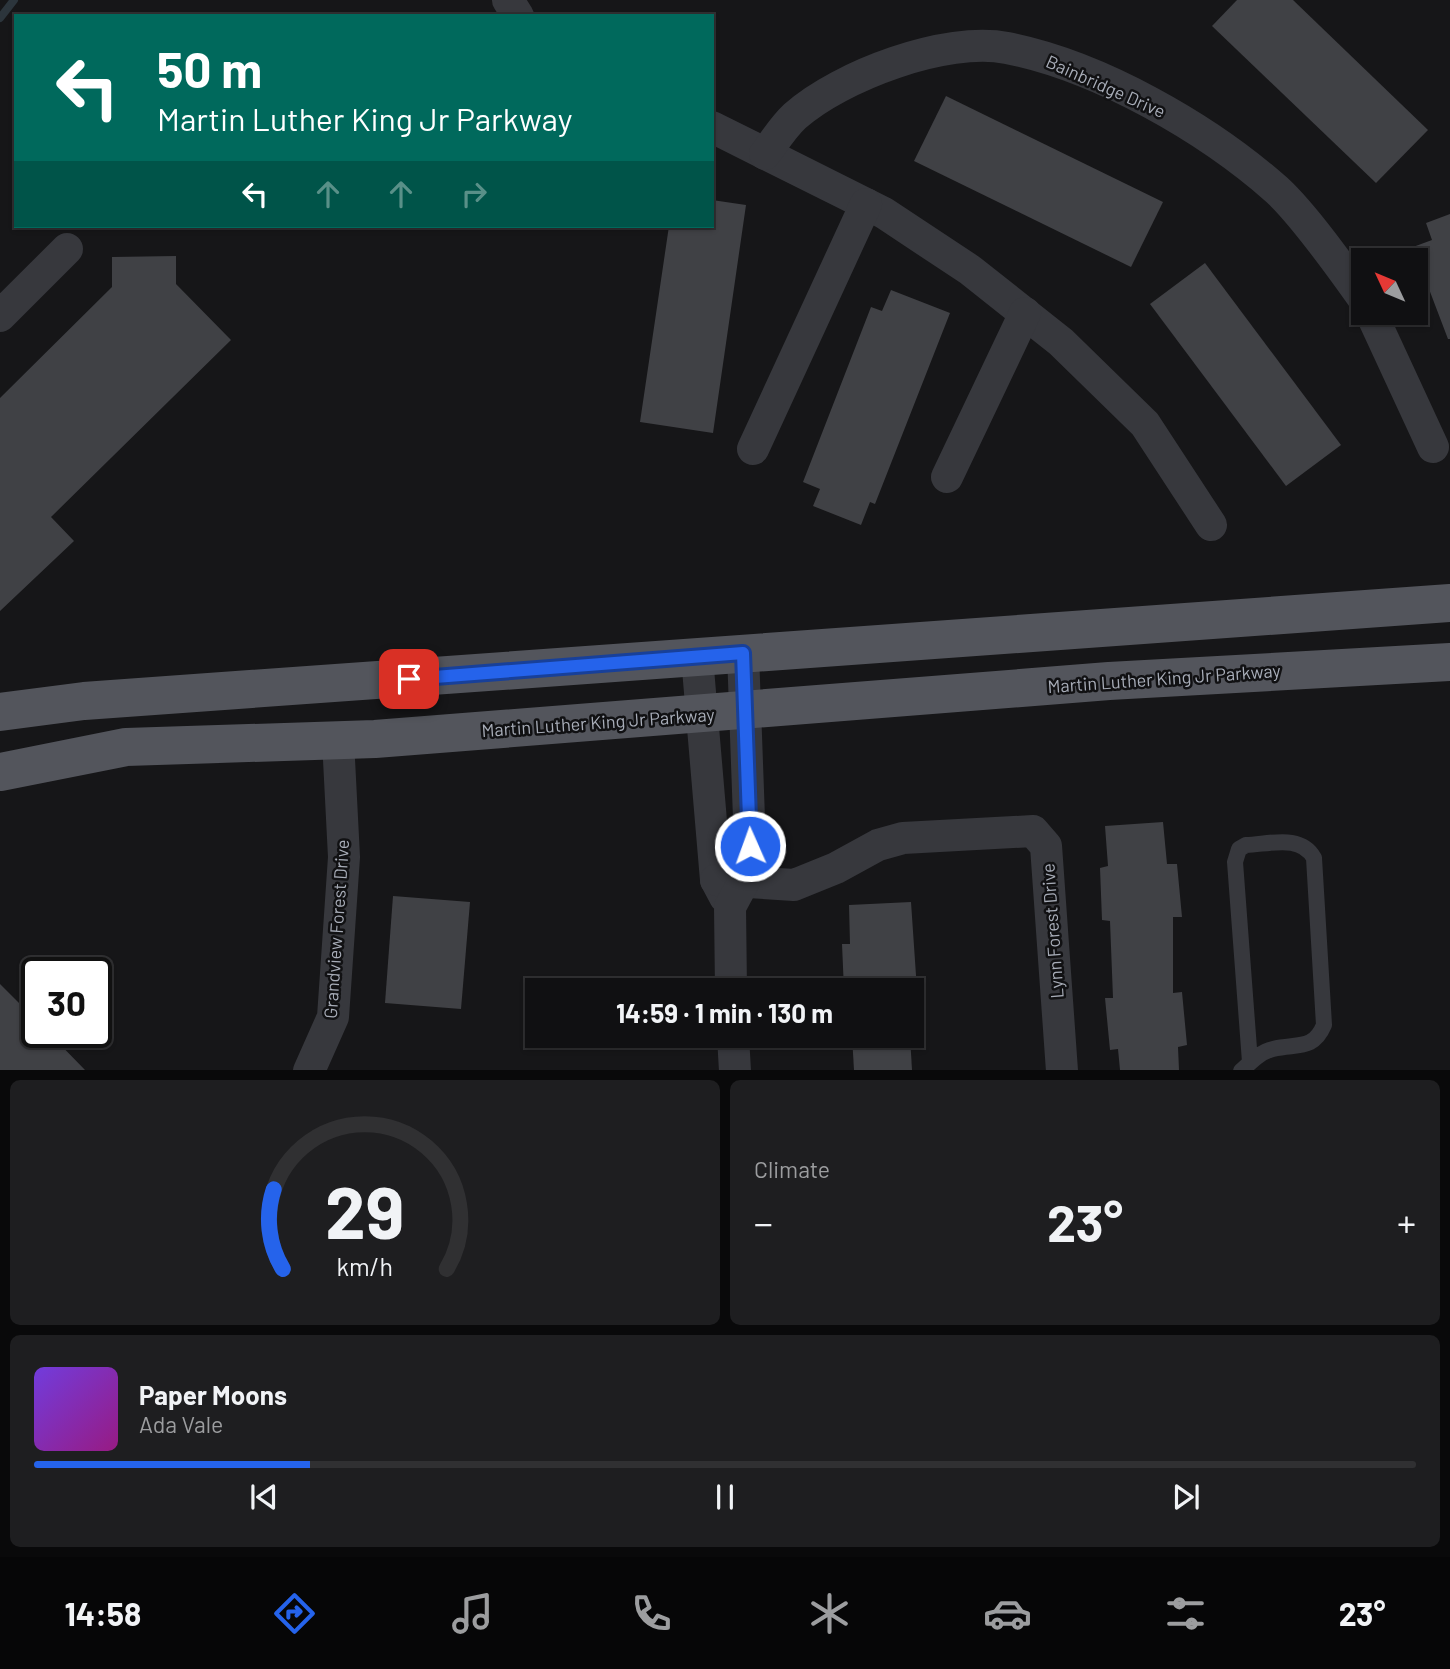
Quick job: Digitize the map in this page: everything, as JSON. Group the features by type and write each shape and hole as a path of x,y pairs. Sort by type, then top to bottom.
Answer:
{"main road":[{"path":"0,712 84,701 1450,603"},
{"name":"Martin Luther King Jr Parkway","path":"0,772 126,747 338,740 702,715 1109,681 1450,662"}],"street":[{"name":"Bainbridge Drive","path":"765,154 793,117 827,92 924,54 979,47 1005,48 1060,62 1160,108 1201,133 1279,192 1351,283"},
{"path":"714,128 866,204 970,270 1061,342 1145,424 1211,525"},
{"path":"753,449 866,204"},
{"path":"0,316 67,249"},
{"path":"947,477 1024,313"},
{"path":"1377,326 1433,447"},
{"path":"730,889 750,846 743,653"},
{"path":"697,657 702,715 730,889 731,978"},
{"name":"Grandview Forest Drive","path":"309,1070 333,1017 344,857 338,740"},
{"name":"Lynn Forest Drive","path":"730,889 794,885 836,868 878,845 903,838 1033,831 1046,846 1062,1070"},
{"path":"734,1048 735,1070"}],"lane":[{"path":"1298,842 1309,848 1314,858 1324,1025 1319,1038 1309,1046 1272,1049 1245,1066 1235,862 1239,849 1247,845 1298,842"}],"building":[{"path":"1237,0 1293,0 1428,130 1376,183 1212,26"},
{"path":"946,96 1163,202 1131,267 914,161"},
{"path":"714,200 746,205 713,433 640,422 669,228 714,228"},
{"path":"1450,214 1450,339 1428,286 1428,248 1413,247 1432,240 1426,223"},
{"path":"176,256 176,284 231,340 51,517 74,541 0,611 0,398 112,287 112,257"},
{"path":"1205,263 1341,445 1286,486 1150,304"},
{"path":"891,290 950,313 875,504 870,502 861,525 813,506 820,489 803,482 871,307 882,311"},
{"path":"1163,822 1167,864 1177,864 1182,917 1173,917 1173,993 1182,992 1187,1045 1178,1047 1179,1070 1120,1070 1118,1049 1110,1050 1105,998 1113,998 1110,921 1102,920 1100,868 1108,866 1105,826"},
{"path":"393,896 470,902 461,1009 385,1003"},
{"path":"911,902 916,978 843,978 842,944 850,944 849,905"},
{"path":"0,984 21,1005 21,1048 64,1048 85,1070 0,1070"},
{"path":"853,1048 911,1048 912,1070 854,1070"}],"waterway":[{"path":"0,18 14,0"}],"route":[{"path":"409,679 743,653 750,846"}]}
